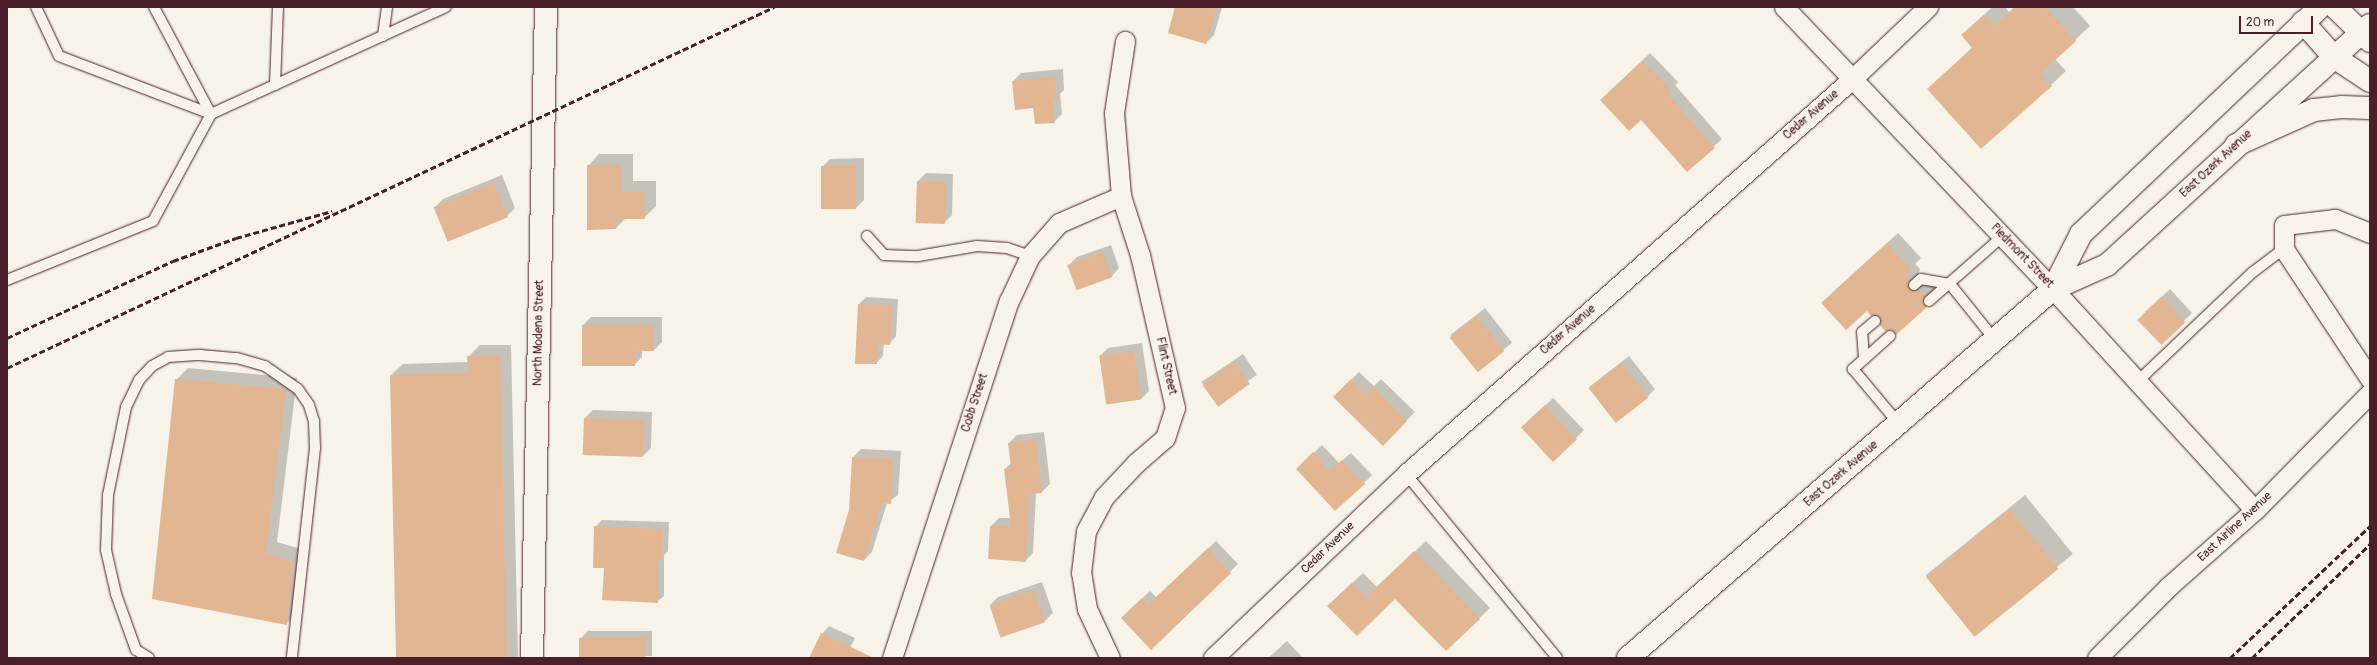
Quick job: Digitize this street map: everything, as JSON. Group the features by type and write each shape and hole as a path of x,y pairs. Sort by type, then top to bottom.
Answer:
{"main road":[{"name":"North Modena Street","path":"532,658 546,7"},
{"name":"East Ozark Avenue","path":"2053,289 2081,234 2320,7"},
{"path":"2335,7 2367,34"},
{"path":"2303,22 2334,57 2370,81"},
{"name":"East Ozark Avenue","path":"1628,658 2053,289 2107,265 2236,145 2334,57 2367,34"},
{"path":"2236,145 2314,110 2341,107 2370,108"}],"street":[{"name":"Piedmont Street","path":"1784,7 2053,289 2255,510"},
{"name":"Cedar Avenue","path":"1213,658 1406,474 1852,79 1928,7"},
{"name":"Flint Street","path":"1110,658 1087,609 1081,573 1086,531 1104,497 1136,463 1165,438 1175,408 1140,255 1120,196 1114,113 1125,41"},
{"name":"Cobb Street","path":"892,658 1009,301 1030,256 1059,223 1120,196"},
{"path":"2370,233 2335,219 2284,225 2284,248 2370,379"},
{"name":"East Airline Avenue","path":"2097,658 2169,586 2255,510 2370,393"}],"lane":[{"path":"36,7 59,56 211,114"},
{"path":"154,7 211,114"},
{"path":"275,85 278,7"},
{"path":"383,36 387,7"},
{"path":"7,280 153,221 211,114 446,7"},
{"path":"867,236 884,255 918,256 977,246 1008,248 1030,256"},
{"path":"1929,301 2003,236"},
{"path":"2138,381 2252,272 2284,248"},
{"path":"1914,285 1921,279 1950,284 1995,340"},
{"path":"1864,359 1862,332 1876,321"},
{"path":"1890,336 1853,369 1899,424"},
{"path":"149,658 136,650 116,594 106,550 108,495 126,407 139,380 152,366 168,357 200,355 237,358 265,366 298,389 308,405 314,421 316,448 292,658"},
{"path":"1406,474 1557,658"}],"building":[{"path":"1175,7 1217,7 1206,44 1168,33"},
{"path":"2015,7 2045,7 2076,41 2040,74 2052,86 1981,149 1927,89 1972,48 1961,35 1984,15 1994,26"},
{"path":"1642,61 1671,90 1668,94 1715,148 1687,172 1641,120 1629,131 1600,100"},
{"path":"1055,77 1057,99 1053,100 1055,123 1035,124 1033,108 1015,110 1012,81"},
{"path":"587,165 621,165 622,192 644,192 645,219 616,219 616,229 587,230"},
{"path":"821,166 856,166 856,209 821,209"},
{"path":"917,181 946,182 945,224 916,223"},
{"path":"494,183 508,217 448,242 434,207"},
{"path":"1887,243 1912,269 1905,275 1910,280 1908,287 1912,291 1919,290 1925,296 1923,303 1927,307 1896,335 1892,330 1885,331 1880,325 1880,317 1871,316 1867,311 1846,330 1821,303"},
{"path":"1103,252 1112,277 1077,290 1067,265"},
{"path":"2161,297 2185,322 2162,345 2137,320"},
{"path":"858,304 892,305 890,345 877,344 877,364 855,364"},
{"path":"1476,316 1504,351 1478,372 1450,337"},
{"path":"582,325 654,325 654,351 635,351 635,366 582,366"},
{"path":"1134,351 1141,400 1106,404 1099,356"},
{"path":"467,356 500,356 507,658 396,658 390,375 468,373"},
{"path":"1234,362 1250,384 1218,407 1202,385"},
{"path":"1621,363 1648,398 1616,423 1589,388"},
{"path":"175,379 286,389 266,553 293,562 287,625 152,599"},
{"path":"1351,379 1366,394 1373,386 1407,421 1383,446 1333,397"},
{"path":"1545,405 1577,439 1553,462 1521,428"},
{"path":"584,418 644,420 643,457 583,455"},
{"path":"1036,439 1042,493 1029,494 1026,562 988,559 990,526 1011,526 1004,469 1011,468 1008,443"},
{"path":"1313,452 1330,471 1342,460 1365,484 1335,511 1296,469"},
{"path":"852,457 893,459 891,504 882,503 864,561 836,553 849,510"},
{"path":"2010,509 2058,569 1975,637 1926,577"},
{"path":"594,526 663,529 662,559 657,559 658,603 602,600 604,568 593,568"},
{"path":"1208,548 1231,573 1151,650 1121,618 1142,598 1148,605"},
{"path":"1414,551 1480,619 1446,651 1395,599 1357,636 1327,606 1352,583 1366,597"},
{"path":"1034,590 1045,622 1001,637 990,605"},
{"path":"821,633 874,658 809,658"},
{"path":"579,638 645,638 645,658 579,658"}],"railway":[{"path":"7,368 774,7"},
{"path":"7,338 173,261 236,238 332,211"},
{"path":"2230,658 2370,526"},
{"path":"2252,658 2370,544"}]}
